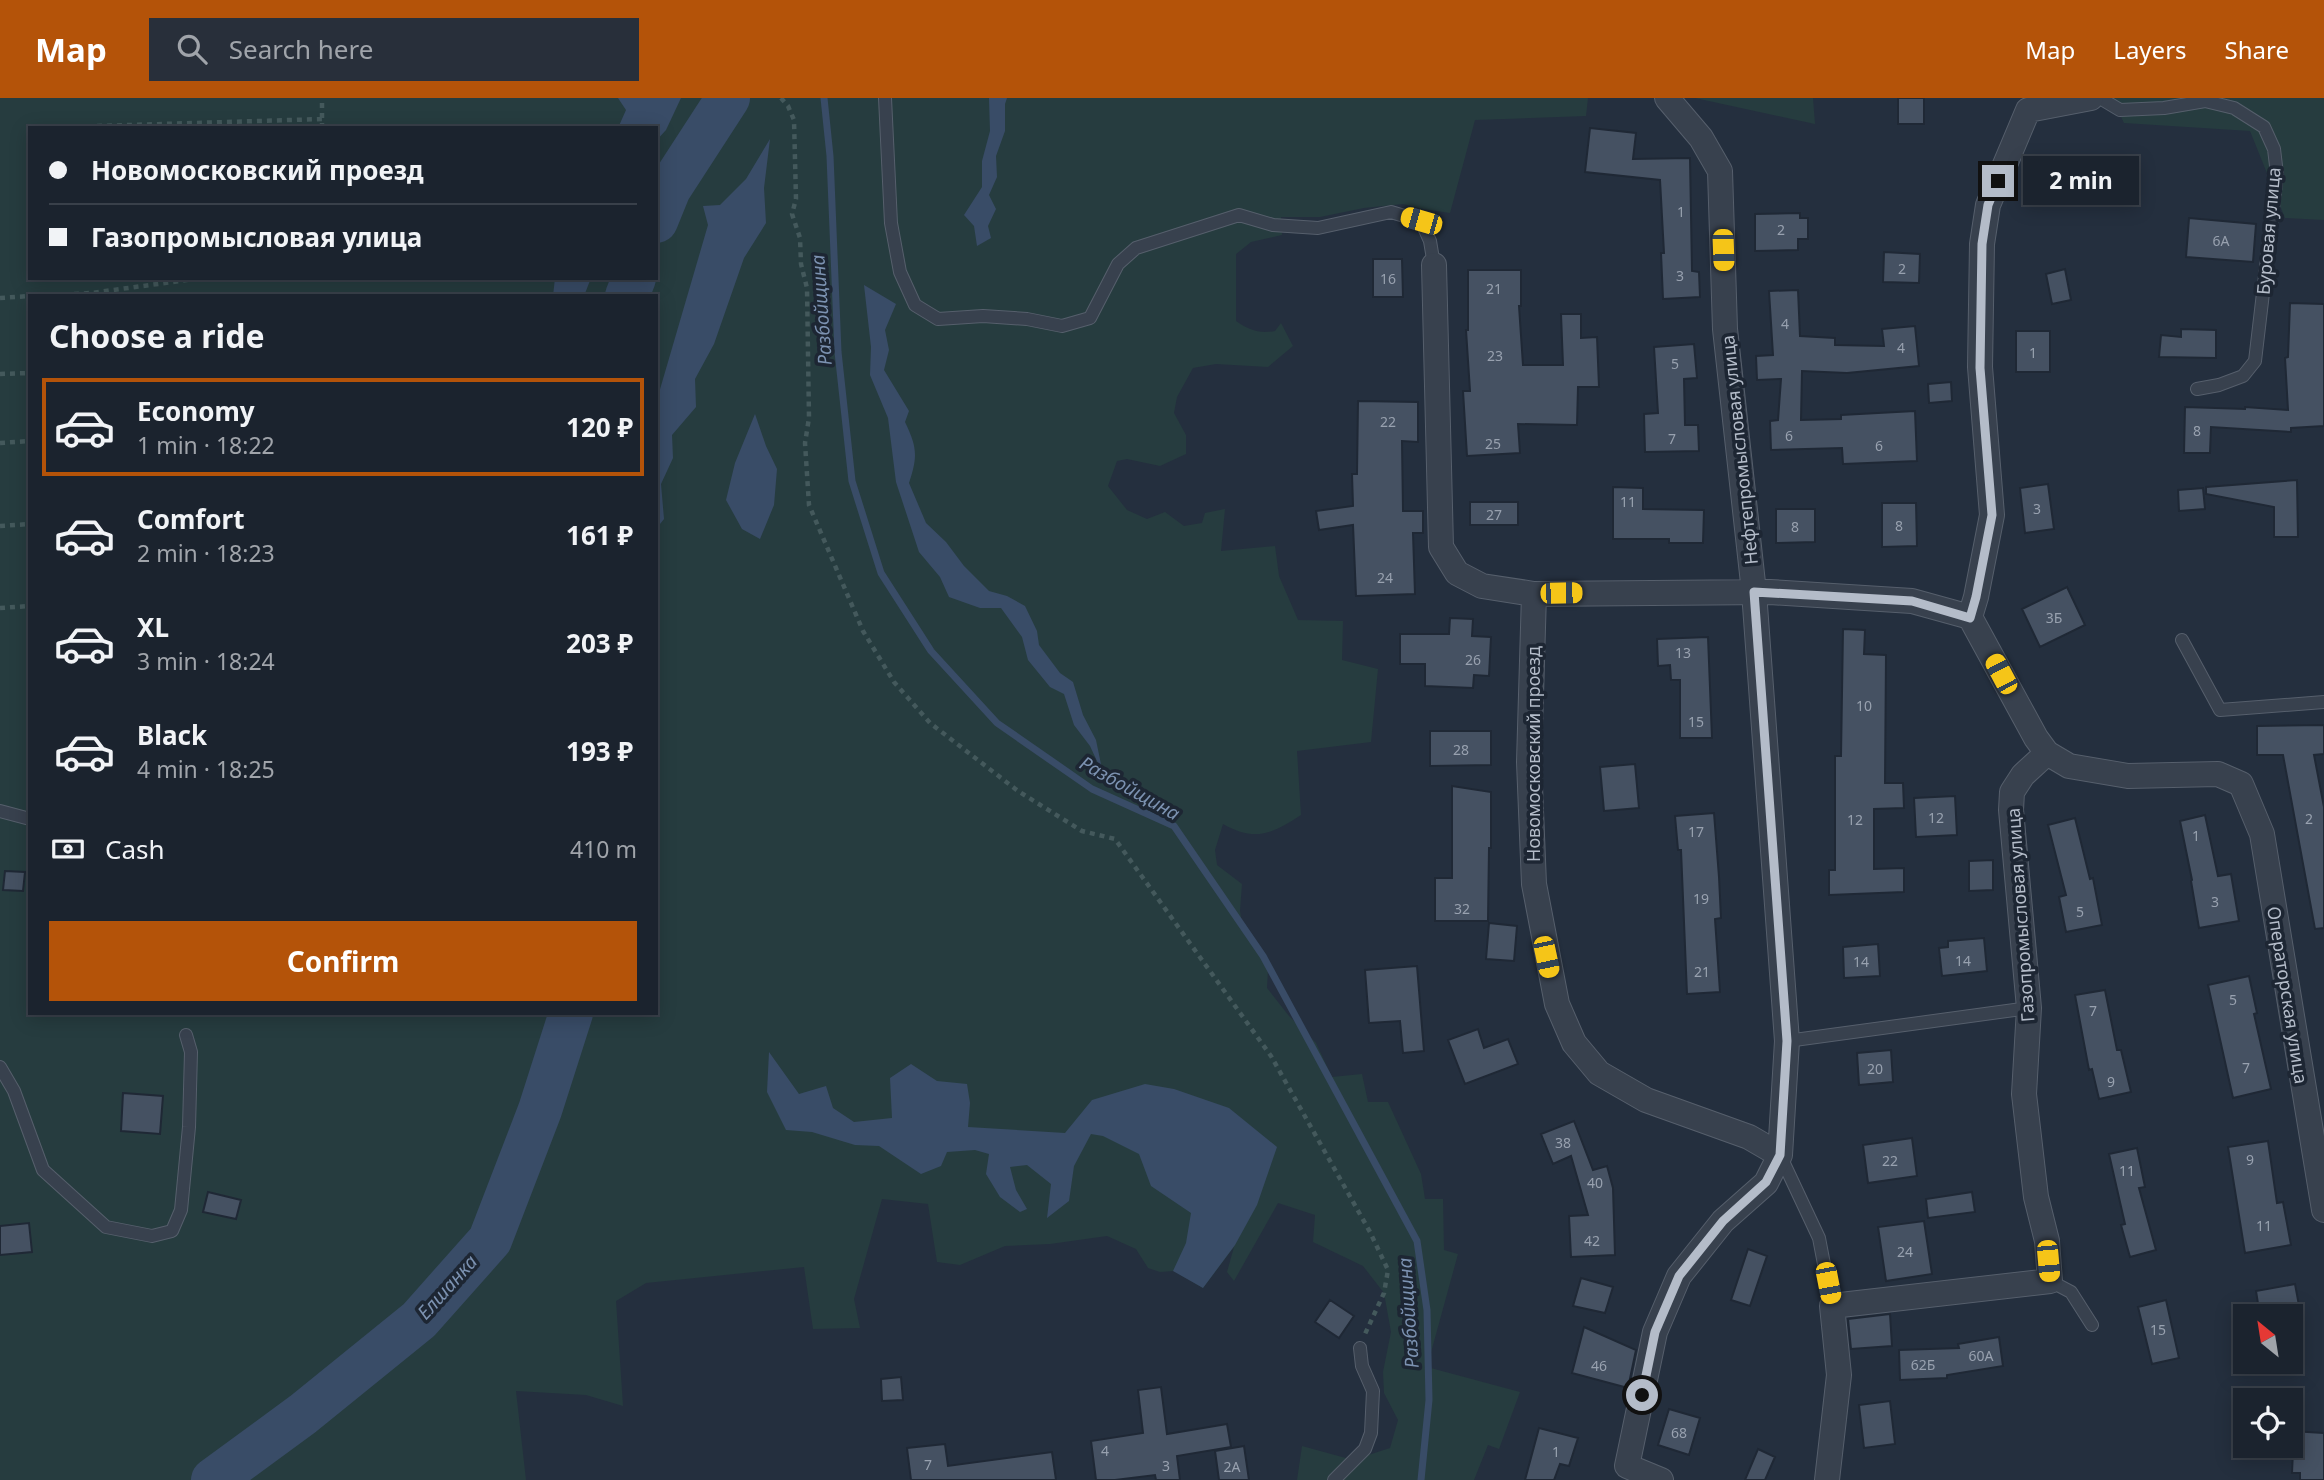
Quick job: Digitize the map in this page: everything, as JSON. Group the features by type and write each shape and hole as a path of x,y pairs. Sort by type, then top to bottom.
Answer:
{"street":[{"name":"Нефтепромысловая улица","path":"1667,98 1701,138 1720,171 1725,329 1754,592 1787,1041 1780,1155"},
{"path":"2047,753 2036,738 1970,618 1992,515 1980,368 1982,244 1988,205 2028,110 2091,98"},
{"path":"1434,265 1441,547 1457,573 1482,586 1534,594 1754,592 1912,601 1970,618"},
{"name":"Новомосковский проезд","path":"1534,594 1529,762 1534,884 1557,1004 1573,1043 1599,1073 1646,1100 1749,1137 1780,1155"},
{"name":"Операторская улица","path":"2047,753 2069,766 2128,776 2218,774 2241,784 2262,834 2324,1210"},
{"name":"Газопромысловая улица","path":"2047,753 2023,775 2012,792 2011,810 2028,1008 2024,1094 2036,1197 2047,1241 2050,1281"},
{"path":"1661,1480 1627,1466 1655,1332 1679,1276 1723,1221 1766,1182 1780,1155"},
{"path":"1827,1480 1839,1375 1832,1306 2050,1281"}],"lane":[{"path":"885,98 891,223 900,272 915,305 937,319 983,316 1027,319 1062,326 1090,318 1118,264 1136,248 1239,215 1273,225 1318,228 1391,212 1421,221 1430,241 1434,265"},
{"name":"Буровая улица","path":"2100,98 2120,110 2164,108 2205,101 2234,108 2264,127 2274,149 2277,174 2255,361 2242,376 2219,385 2197,389"},
{"path":"2182,640 2220,710 2324,702"},
{"path":"0,811 28,818"},
{"path":"1787,1041 2028,1008"},
{"path":"0,1067 14,1091 43,1170 106,1227 152,1236 172,1231 181,1210 189,1126 191,1052 186,1034"},
{"path":"1780,1155 1819,1238 1832,1306"},
{"path":"2050,1281 2071,1292 2092,1325"},
{"path":"1334,1480 1365,1449 1371,1433 1373,1391 1362,1366 1360,1348"}],"path":[{"path":"322,98 322,126"},
{"path":"781,98 794,120 796,199 792,214 800,238 801,264 807,288 808,418 805,443 808,505 863,631 894,682 930,723 1018,790 1082,831 1115,839 1271,1056 1370,1232 1388,1270 1384,1293 1368,1324 1360,1348"},
{"path":"97,126 323,119"},
{"path":"71,294 187,280"},
{"path":"0,298 28,296"},
{"path":"0,374 28,373"},
{"path":"0,443 28,441"},
{"path":"0,526 28,524"},
{"path":"0,607 28,606"}],"green space":[{"path":"0,98 1588,98 1586,116 1475,120 1450,213 1403,204 1320,217 1281,217 1282,235 1251,242 1236,254 1236,321 1259,332 1275,331 1281,323 1293,346 1268,367 1216,364 1193,368 1177,397 1174,413 1186,435 1186,454 1160,466 1127,459 1117,461 1108,486 1127,510 1147,519 1165,512 1184,526 1202,523 1205,513 1225,509 1221,551 1275,546 1279,576 1298,620 1343,621 1342,660 1378,669 1371,742 1297,751 1301,815 1281,827 1263,833 1245,833 1223,824 1215,850 1217,865 1242,884 1240,911 1243,929 1259,946 1268,969 1267,988 1289,1016 1316,1043 1332,1077 1362,1074 1368,1102 1388,1102 1421,1174 1425,1199 1443,1199 1444,1250 1458,1254 1427,1367 1520,1392 1499,1449 1488,1445 1474,1480 1297,1480 1302,1446 1353,1460 1390,1448 1398,1420 1384,1393 1383,1372 1391,1332 1384,1293 1363,1266 1313,1242 1315,1215 1278,1203 1234,1281 1227,1272 1234,1247 1203,1288 1174,1271 1160,1272 1148,1268 1136,1249 1107,1236 1050,1244 1005,1246 960,1265 937,1262 928,1204 882,1199 854,1299 860,1328 813,1329 804,1267 646,1283 616,1301 623,1406 586,1395 516,1391 526,1480 0,1480"},
{"path":"1695,98 1813,98 1815,124"},
{"path":"2112,98 2324,98 2324,220 2285,218 2250,131 2124,123"}],"water":[{"path":"618,98 681,98 666,130 658,139 658,126 619,126 626,110"},
{"path":"989,98 1007,98 1005,131 996,156 997,177 989,195 996,209 988,226 991,238 977,246 974,226 964,215 982,187 982,161 990,131"},
{"path":"770,139 764,188 766,223 744,258 714,344 695,379 696,407 672,435 673,458 661,484 664,519 658,526 658,396 708,225 703,206 720,205 746,179"},
{"path":"555,280 590,280 585,294 553,294"},
{"path":"864,285 896,304 885,330 889,350 884,370 909,411 905,422 915,452 909,483 926,523 989,591 1007,596 1025,606 1037,631 1039,645 1060,673 1073,682 1083,715 1096,740 1103,774 1090,746 1074,725 1064,694 1050,687 1028,660 1022,637 1001,608 980,608 949,597 940,577 919,552 896,482 888,418 870,375 871,347"},
{"path":"755,414 777,469 774,505 760,539 742,529 726,500 735,463"},
{"path":"769,1052 799,1094 826,1086 833,1108 854,1122 892,1118 890,1078 911,1064 937,1081 967,1084 970,1103 968,1127 1065,1133 1092,1100 1145,1084 1174,1089 1229,1108 1277,1147 1257,1205 1235,1245 1203,1288 1173,1271 1186,1243 1191,1213 1151,1186 1139,1154 1103,1136 1091,1134 1074,1166 1069,1201 1047,1218 1051,1184 1027,1165 1010,1167 1016,1190 1027,1209 1020,1212 1000,1197 986,1174 989,1154 975,1150 947,1152 941,1166 921,1174 879,1146 855,1145 812,1132 786,1130 767,1092"}],"building":[{"path":"1898,98 1924,98 1924,124 1898,124"},
{"path":"1590,128 1636,133 1633,159 1690,158 1692,271 1699,272 1700,297 1663,299 1661,253 1664,253 1660,180 1585,172"},
{"path":"1800,213 1800,218 1808,218 1808,239 1798,239 1798,250 1755,251 1755,214"},
{"path":"2189,218 2256,224 2253,262 2186,257"},
{"path":"1884,252 1920,254 1919,283 1883,282"},
{"path":"1373,259 1402,259 1403,297 1373,297"},
{"path":"2065,269 2071,300 2052,304 2046,274"},
{"path":"1468,270 1521,270 1519,306 1523,365 1563,365 1561,314 1581,314 1581,338 1597,337 1599,387 1578,387 1577,425 1518,424 1520,453 1467,456 1463,391 1470,391 1466,330"},
{"path":"1798,290 1800,336 1835,338 1835,345 1884,346 1882,329 1915,326 1919,366 1847,373 1802,371 1801,420 1841,419 1841,415 1915,411 1917,461 1843,464 1842,448 1771,450 1770,421 1778,420 1781,379 1757,380 1756,356 1773,355 1769,291"},
{"path":"2290,303 2324,304 2324,426 2291,428 2291,432 2211,427 2210,453 2184,453 2185,407 2288,410 2285,358 2288,357"},
{"path":"2181,329 2216,330 2216,358 2159,357 2161,335 2181,337"},
{"path":"2016,331 2050,331 2050,372 2016,372"},
{"path":"1694,344 1697,378 1684,379 1685,425 1698,425 1699,451 1645,452 1644,414 1658,413 1654,347"},
{"path":"1951,382 1952,401 1929,403 1928,384"},
{"path":"1358,401 1418,402 1418,442 1402,441 1403,511 1423,511 1423,533 1413,533 1415,594 1356,596 1353,525 1319,530 1316,511 1353,506 1352,474 1357,474"},
{"path":"2297,480 2298,537 2274,537 2274,507 2206,494 2206,487"},
{"path":"2048,484 2054,529 2025,533 2020,488"},
{"path":"1613,487 1643,488 1643,509 1704,510 1703,543 1669,543 1669,539 1613,539"},
{"path":"2203,488 2205,509 2179,511 2178,490"},
{"path":"1470,502 1518,502 1518,525 1470,525"},
{"path":"1882,503 1916,503 1917,546 1882,547"},
{"path":"1776,509 1815,509 1815,542 1776,543"},
{"path":"2067,587 2085,625 2040,647 2022,609"},
{"path":"1450,618 1473,619 1472,636 1491,637 1489,676 1474,675 1473,688 1425,686 1425,664 1400,664 1400,634 1449,634"},
{"path":"1843,629 1865,630 1864,654 1886,655 1885,783 1903,783 1904,808 1874,809 1874,869 1904,868 1904,892 1829,895 1829,870 1835,870 1835,756 1841,756"},
{"path":"1708,637 1712,738 1680,738 1680,680 1671,680 1670,665 1658,666 1657,639"},
{"path":"2324,725 2324,754 2314,755 2324,807 2324,928 2315,929 2283,755 2257,755 2257,726"},
{"path":"1430,731 1491,731 1491,765 1430,766"},
{"path":"1635,764 1639,808 1604,811 1600,767"},
{"path":"1452,786 1491,792 1488,921 1435,921 1435,878 1452,878"},
{"path":"1955,796 1957,835 1916,837 1914,798"},
{"path":"1714,813 1721,918 1715,919 1720,992 1687,994 1681,850 1678,850 1675,816"},
{"path":"2205,815 2218,876 2231,874 2239,921 2199,928 2180,821"},
{"path":"2075,818 2090,879 2093,878 2102,925 2066,932 2059,897 2066,895 2048,825"},
{"path":"1993,860 1993,890 1969,891 1969,861"},
{"path":"5,871 25,872 23,891 3,890"},
{"path":"1489,923 1517,926 1514,961 1486,959"},
{"path":"1984,938 1987,971 1942,976 1939,948 1948,947 1948,941"},
{"path":"1878,944 1880,976 1844,978 1843,947"},
{"path":"1417,966 1424,1051 1403,1053 1400,1021 1369,1023 1365,970"},
{"path":"2249,976 2257,1013 2254,1014 2271,1089 2233,1098 2208,985"},
{"path":"2105,990 2117,1050 2121,1050 2131,1092 2099,1099 2092,1069 2089,1070 2075,995"},
{"path":"1478,1029 1484,1048 1508,1039 1518,1064 1465,1084 1448,1040"},
{"path":"1891,1050 1893,1082 1859,1085 1857,1053"},
{"path":"123,1093 163,1096 160,1134 121,1131"},
{"path":"1574,1121 1593,1170 1607,1166 1613,1188 1615,1255 1571,1257 1569,1216 1588,1215 1571,1156 1553,1164 1541,1134"},
{"path":"1912,1138 1917,1176 1868,1183 1863,1145"},
{"path":"2268,1141 2277,1203 2283,1202 2291,1245 2245,1253 2228,1147"},
{"path":"2137,1148 2145,1187 2139,1188 2156,1250 2130,1257 2121,1225 2125,1224 2109,1154"},
{"path":"208,1192 241,1200 236,1219 203,1212"},
{"path":"1972,1192 1975,1212 1928,1218 1926,1199"},
{"path":"1924,1221 1932,1274 1886,1281 1878,1227"},
{"path":"29,1223 32,1252 0,1255 0,1226"},
{"path":"1748,1249 1767,1256 1750,1306 1731,1300"},
{"path":"1581,1278 1613,1287 1605,1313 1573,1306"},
{"path":"2295,1284 2299,1304 2258,1304 2256,1291"},
{"path":"1330,1300 1354,1316 1339,1338 1315,1322"},
{"path":"2166,1300 2179,1358 2152,1364 2138,1307"},
{"path":"1890,1314 1892,1346 1851,1349 1848,1319"},
{"path":"1584,1327 1636,1350 1628,1388 1572,1373"},
{"path":"1999,1337 2003,1366 1947,1375 1947,1378 1900,1380 1899,1350 1959,1348 1958,1344"},
{"path":"901,1377 903,1400 882,1401 881,1379"},
{"path":"1161,1387 1167,1434 1227,1424 1231,1447 1177,1456 1180,1480 1156,1480 1155,1475 1096,1480 1091,1441 1143,1433 1138,1390"},
{"path":"1890,1401 1895,1444 1864,1448 1859,1405"},
{"path":"1669,1409 1700,1418 1689,1455 1658,1445"},
{"path":"1539,1428 1578,1438 1569,1466 1560,1464 1554,1480 1525,1480"},
{"path":"2303,1432 2324,1433 2324,1480 2300,1480 2300,1473 2292,1473 2293,1458 2303,1458"},
{"path":"945,1444 948,1466 1052,1452 1056,1480 911,1480 907,1448"},
{"path":"1244,1446 1249,1480 1219,1480 1215,1451"},
{"path":"1758,1449 1775,1457 1765,1480 1745,1480"}],"waterway":[{"name":"Елшанка","path":"658,216 669,189 728,98"},
{"name":"Разбойщина","path":"824,98 830,156 838,352 852,481 881,573 931,651 997,723 1092,789 1174,826 1263,956 1417,1241 1427,1310 1429,1400 1421,1480"},
{"name":"Елшанка","path":"628,294 633,280"},
{"name":"Елшанка","path":"213,1480 303,1414 419,1320 490,1240 540,1110 570,1015"}],"route":[{"path":"1642,1395 1655,1332 1679,1276 1723,1221 1766,1182 1780,1155 1787,1041 1754,592 1912,601 1970,618 1992,515 1980,368 1982,244 1988,205 1998,181"}]}
